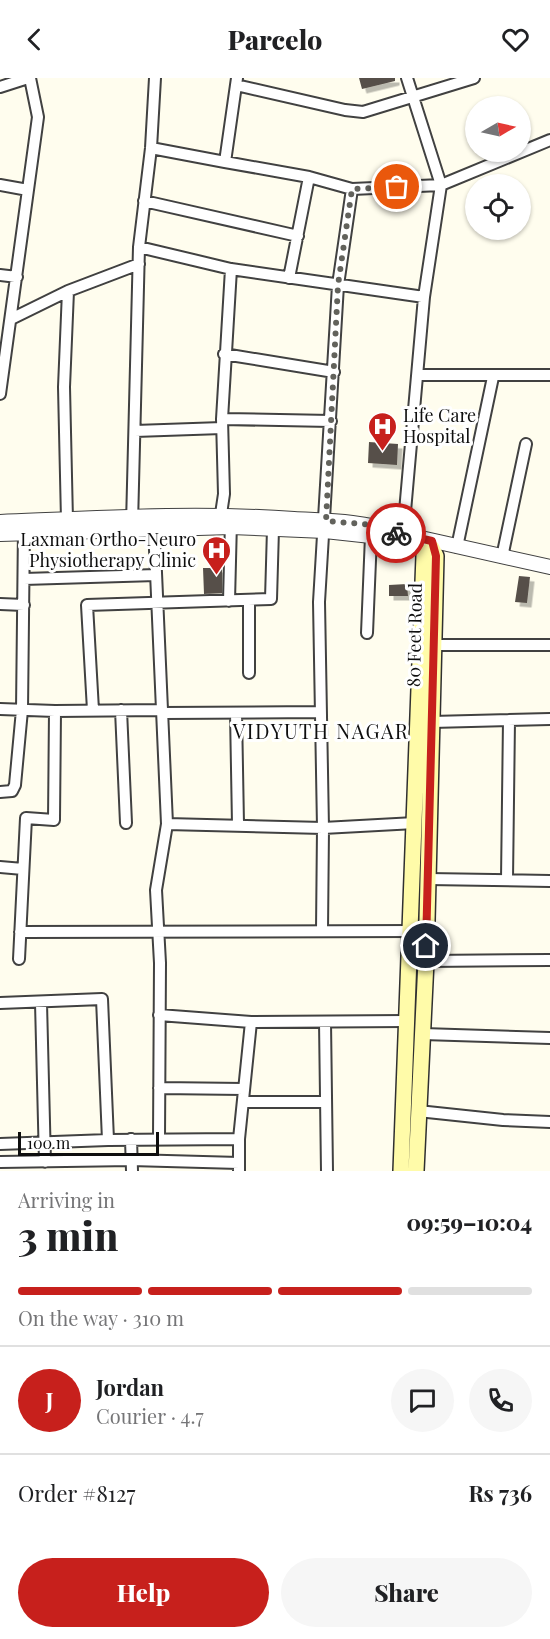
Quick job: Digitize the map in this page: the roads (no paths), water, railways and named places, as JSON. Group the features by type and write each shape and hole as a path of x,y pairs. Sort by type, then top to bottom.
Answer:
{"main road":[{"name":"80 Feet Road","path":"401,1171 407,1021 418,931 428,879 436,556 432,544"},
{"name":"80 Feet Road","path":"416,1171 426,961 418,931 415,823 424,555 432,544"}],"street":[{"path":"0,87 29,78 38,117 0,394"},
{"path":"132,522 139,247 151,148 155,78"},
{"path":"398,533 418,375 424,297 441,185 407,78"},
{"path":"225,162 237,82 351,112 363,112 474,78"},
{"path":"151,148 309,177 352,189 441,185 550,140"},
{"path":"289,278 309,177"},
{"path":"0,185 28,189"},
{"path":"322,930 320,602 338,285 352,189"},
{"path":"144,201 298,236"},
{"path":"139,247 231,269 424,297"},
{"path":"11,319 68,291 139,264"},
{"path":"229,601 222,424 224,354 231,269"},
{"path":"0,275 17,277"},
{"path":"66,519 64,387 68,291"},
{"path":"224,354 334,372"},
{"path":"418,375 493,377 550,375"},
{"path":"457,547 493,377"},
{"path":"135,431 222,424 331,421"},
{"path":"502,557 526,444"},
{"path":"0,522 24,527 227,518 325,526 371,536 398,533"},
{"path":"0,534 66,519 132,522 154,527 227,518 273,529 374,525 432,544 549,564"},
{"path":"0,792 12,791 15,788 22,710 24,527"},
{"path":"154,527 167,824 156,890 159,1139"},
{"path":"93,710 87,605 272,598 273,529"},
{"path":"367,633 371,536"},
{"path":"24,579 156,575"},
{"path":"249,600 249,673"},
{"path":"0,604 24,604"},
{"path":"434,645 550,645"},
{"path":"0,709 321,712"},
{"path":"121,710 126,823"},
{"path":"19,959 26,818 54,820 55,711"},
{"path":"236,713 238,824"},
{"path":"432,722 550,719"},
{"path":"507,880 509,720"},
{"path":"167,824 238,824 323,828 415,823"},
{"path":"0,867 23,869"},
{"path":"428,879 550,880"},
{"path":"20,932 418,931"},
{"path":"426,961 550,960"},
{"path":"0,1003 102,999 108,1140"},
{"path":"41,1003 45,1162"},
{"path":"159,1015 251,1022 407,1021"},
{"path":"0,1162 239,1167 239,1139 251,1022"},
{"path":"325,1022 327,1171"},
{"path":"423,1034 550,1038"},
{"path":"159,1088 244,1089"},
{"path":"243,1102 326,1102"},
{"path":"418,1111 503,1120 550,1122"},
{"path":"131,1139 132,1166"},
{"path":"0,1144 131,1139 239,1139"}],"place":[{"name":"Life Care Hospital","path":"382,452"},
{"name":"Laxman Ortho-Neuro Physiotherapy Clinic","path":"217,576"}],"district":[{"name":"VIDYUTH NAGAR","path":"321,732"}]}
